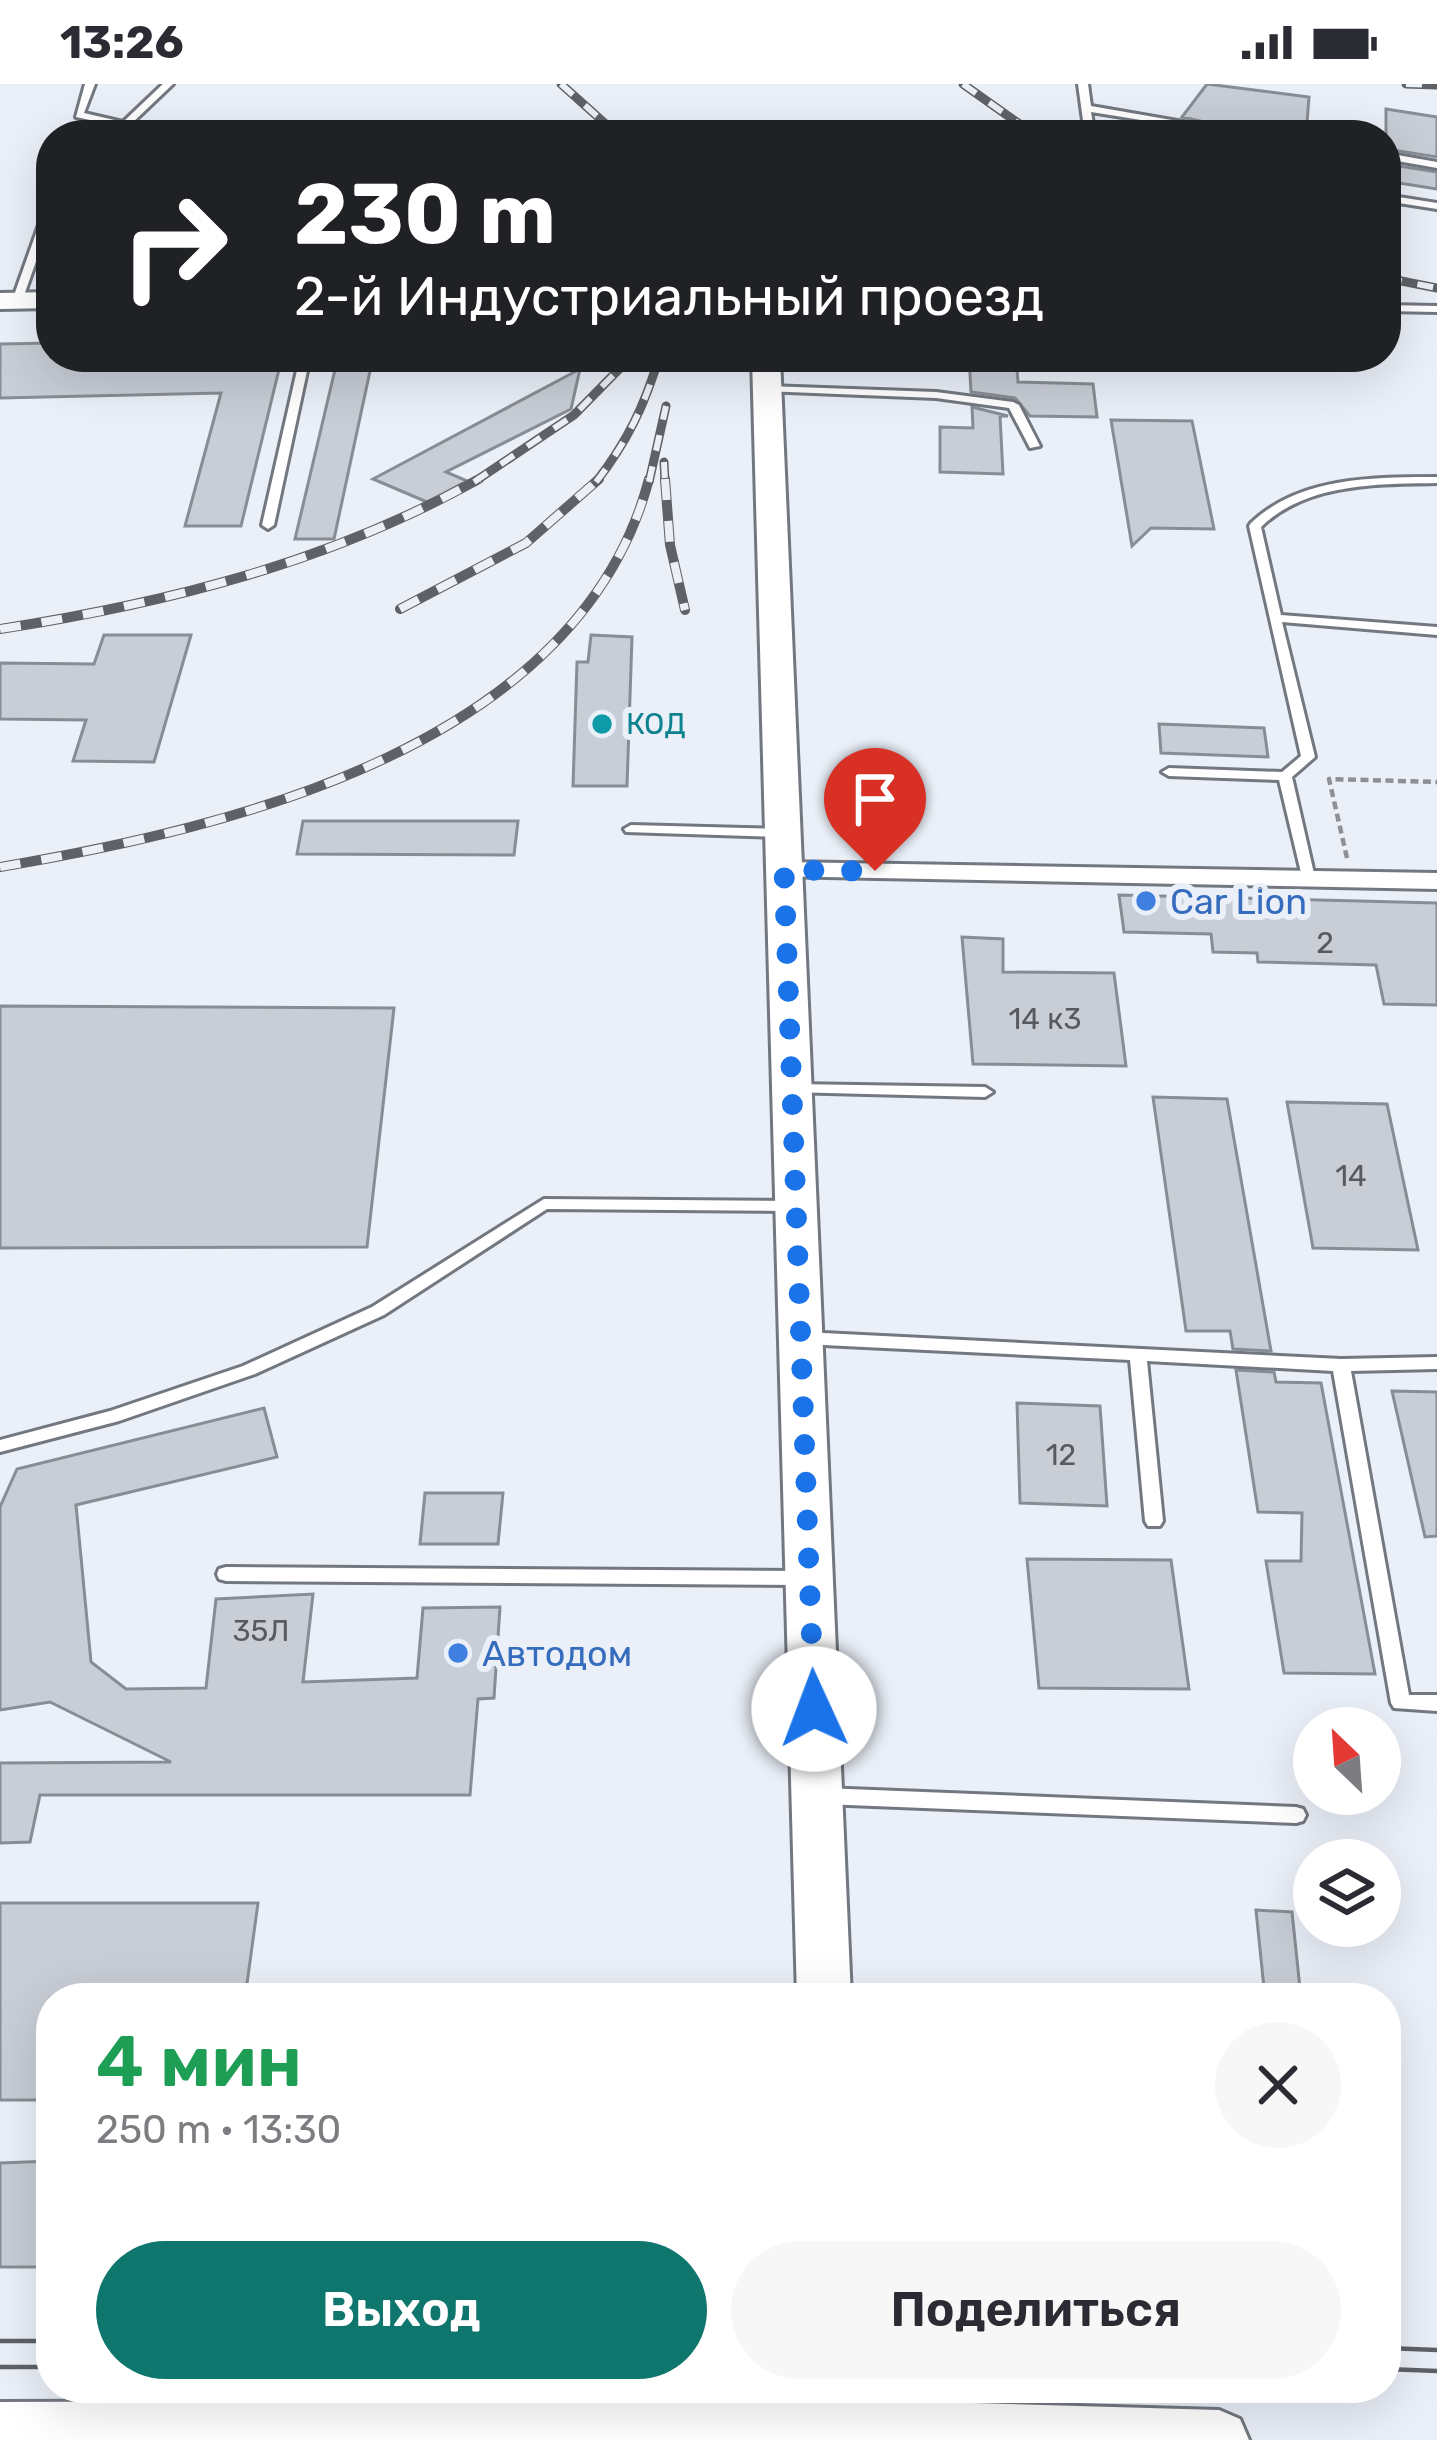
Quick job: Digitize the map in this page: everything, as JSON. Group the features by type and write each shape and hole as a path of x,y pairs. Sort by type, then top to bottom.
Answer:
{"street":[{"path":"767,373 823,1983"},
{"path":"784,851 1308,878 1437,880"},
{"path":"0,2432 252,2436 840,2419 1219,2440"}],"lane":[{"path":"90,84 79,116 102,120"},
{"path":"129,120 168,84"},
{"path":"1084,84 1088,120"},
{"path":"1086,108 1160,120"},
{"path":"1401,158 1437,164"},
{"path":"1401,200 1437,206"},
{"path":"9,301 36,240"},
{"path":"1401,308 1437,309"},
{"path":"268,525 302,372"},
{"path":"767,373 1013,405 1034,446"},
{"path":"1169,772 1285,776 1308,757 1255,526 1268,508 1383,480 1437,480"},
{"path":"1275,619 1437,631"},
{"path":"1285,776 1308,878"},
{"path":"631,829 784,851"},
{"path":"792,1089 986,1092"},
{"path":"0,1446 113,1417 270,1360 378,1311 544,1204 796,1206"},
{"path":"801,1337 1138,1358 1437,1364"},
{"path":"1138,1358 1154,1521"},
{"path":"1341,1365 1401,1703 1437,1703"},
{"path":"226,1574 809,1578"},
{"path":"817,1796 1293,1815"}],"path":[{"path":"1352,879 1328,779 1437,782"}],"building":[{"path":"1207,84 1309,97 1307,120 1182,117"},
{"path":"1386,109 1437,117 1437,157 1401,151 1401,120 1386,120"},
{"path":"1401,166 1437,172 1437,189 1401,183"},
{"path":"36,343 36,372 278,372 241,526 185,526 221,393 0,398 0,344"},
{"path":"334,372 370,372 334,539 295,539"},
{"path":"579,372 571,409 446,472 467,481 427,502 373,479"},
{"path":"970,372 1017,372 1018,382 1093,384 1097,417 1030,416 1015,398 971,392"},
{"path":"972,407 1008,416 1000,416 1003,474 940,472 940,427 973,428"},
{"path":"1111,420 1192,421 1214,529 1151,528 1132,546"},
{"path":"104,635 191,635 154,762 73,761 86,720 0,719 0,663 94,664"},
{"name":"КОД","path":"591,635 632,637 627,786 573,786 577,662 588,662"},
{"path":"1159,724 1264,728 1268,757 1161,753"},
{"path":"303,821 518,821 514,855 297,854"},
{"path":"1119,895 1437,903 1437,1005 1384,1004 1376,965 1258,962 1257,953 1213,952 1211,934 1124,932"},
{"path":"962,937 1003,939 1003,972 1114,973 1126,1066 973,1064"},
{"path":"0,1006 394,1008 367,1247 0,1248"},
{"path":"1153,1097 1227,1099 1271,1351 1233,1349 1230,1331 1186,1331"},
{"path":"1287,1102 1387,1104 1418,1250 1313,1248"},
{"path":"1236,1370 1274,1372 1276,1382 1321,1383 1375,1674 1284,1673 1266,1561 1301,1561 1302,1513 1258,1512"},
{"path":"1392,1391 1437,1392 1437,1536 1425,1537"},
{"path":"1017,1403 1100,1406 1107,1506 1020,1503"},
{"path":"264,1408 277,1457 76,1505 91,1662 126,1689 206,1688 216,1599 313,1594 303,1682 417,1678 423,1608 500,1607 494,1698 478,1699 470,1795 40,1795 30,1842 0,1843 0,1763 171,1762 50,1702 0,1710 0,1507 17,1469"},
{"path":"425,1493 503,1493 498,1544 420,1544"},
{"path":"1027,1559 1171,1560 1189,1689 1039,1688"},
{"path":"0,1903 258,1903 247,1983 36,1983 36,2100 0,2100"},
{"path":"1256,1910 1292,1912 1299,1983 1263,1983"},
{"path":"36,2162 36,2267 0,2267 0,2163"}],"tram line":[{"path":"0,2341 36,2341"},
{"path":"1401,2349 1437,2350"},
{"path":"0,2367 36,2367"},
{"path":"1401,2370 1437,2371"}],"railway":[{"path":"561,84 601,120"},
{"path":"963,84 1014,120"},
{"path":"1406,84 1437,85"},
{"path":"1401,281 1437,288"},
{"path":"477,480 574,415 616,372"},
{"path":"597,481 634,422 654,372"},
{"path":"649,482 666,406"},
{"path":"664,462 665,482"},
{"path":"0,867 191,827 291,797 387,758 475,708 551,646 611,570 649,479"},
{"path":"665,479 670,545 685,610"},
{"path":"0,629 125,606 247,575 365,534 477,480"},
{"path":"400,609 526,543 597,481"}],"place":[{"name":"КОД","path":"602,724"},
{"name":"Car Lion","path":"1146,901"},
{"name":"Автодом","path":"458,1653"}],"route":[{"path":"814,1709 784,870 875,871"}]}
